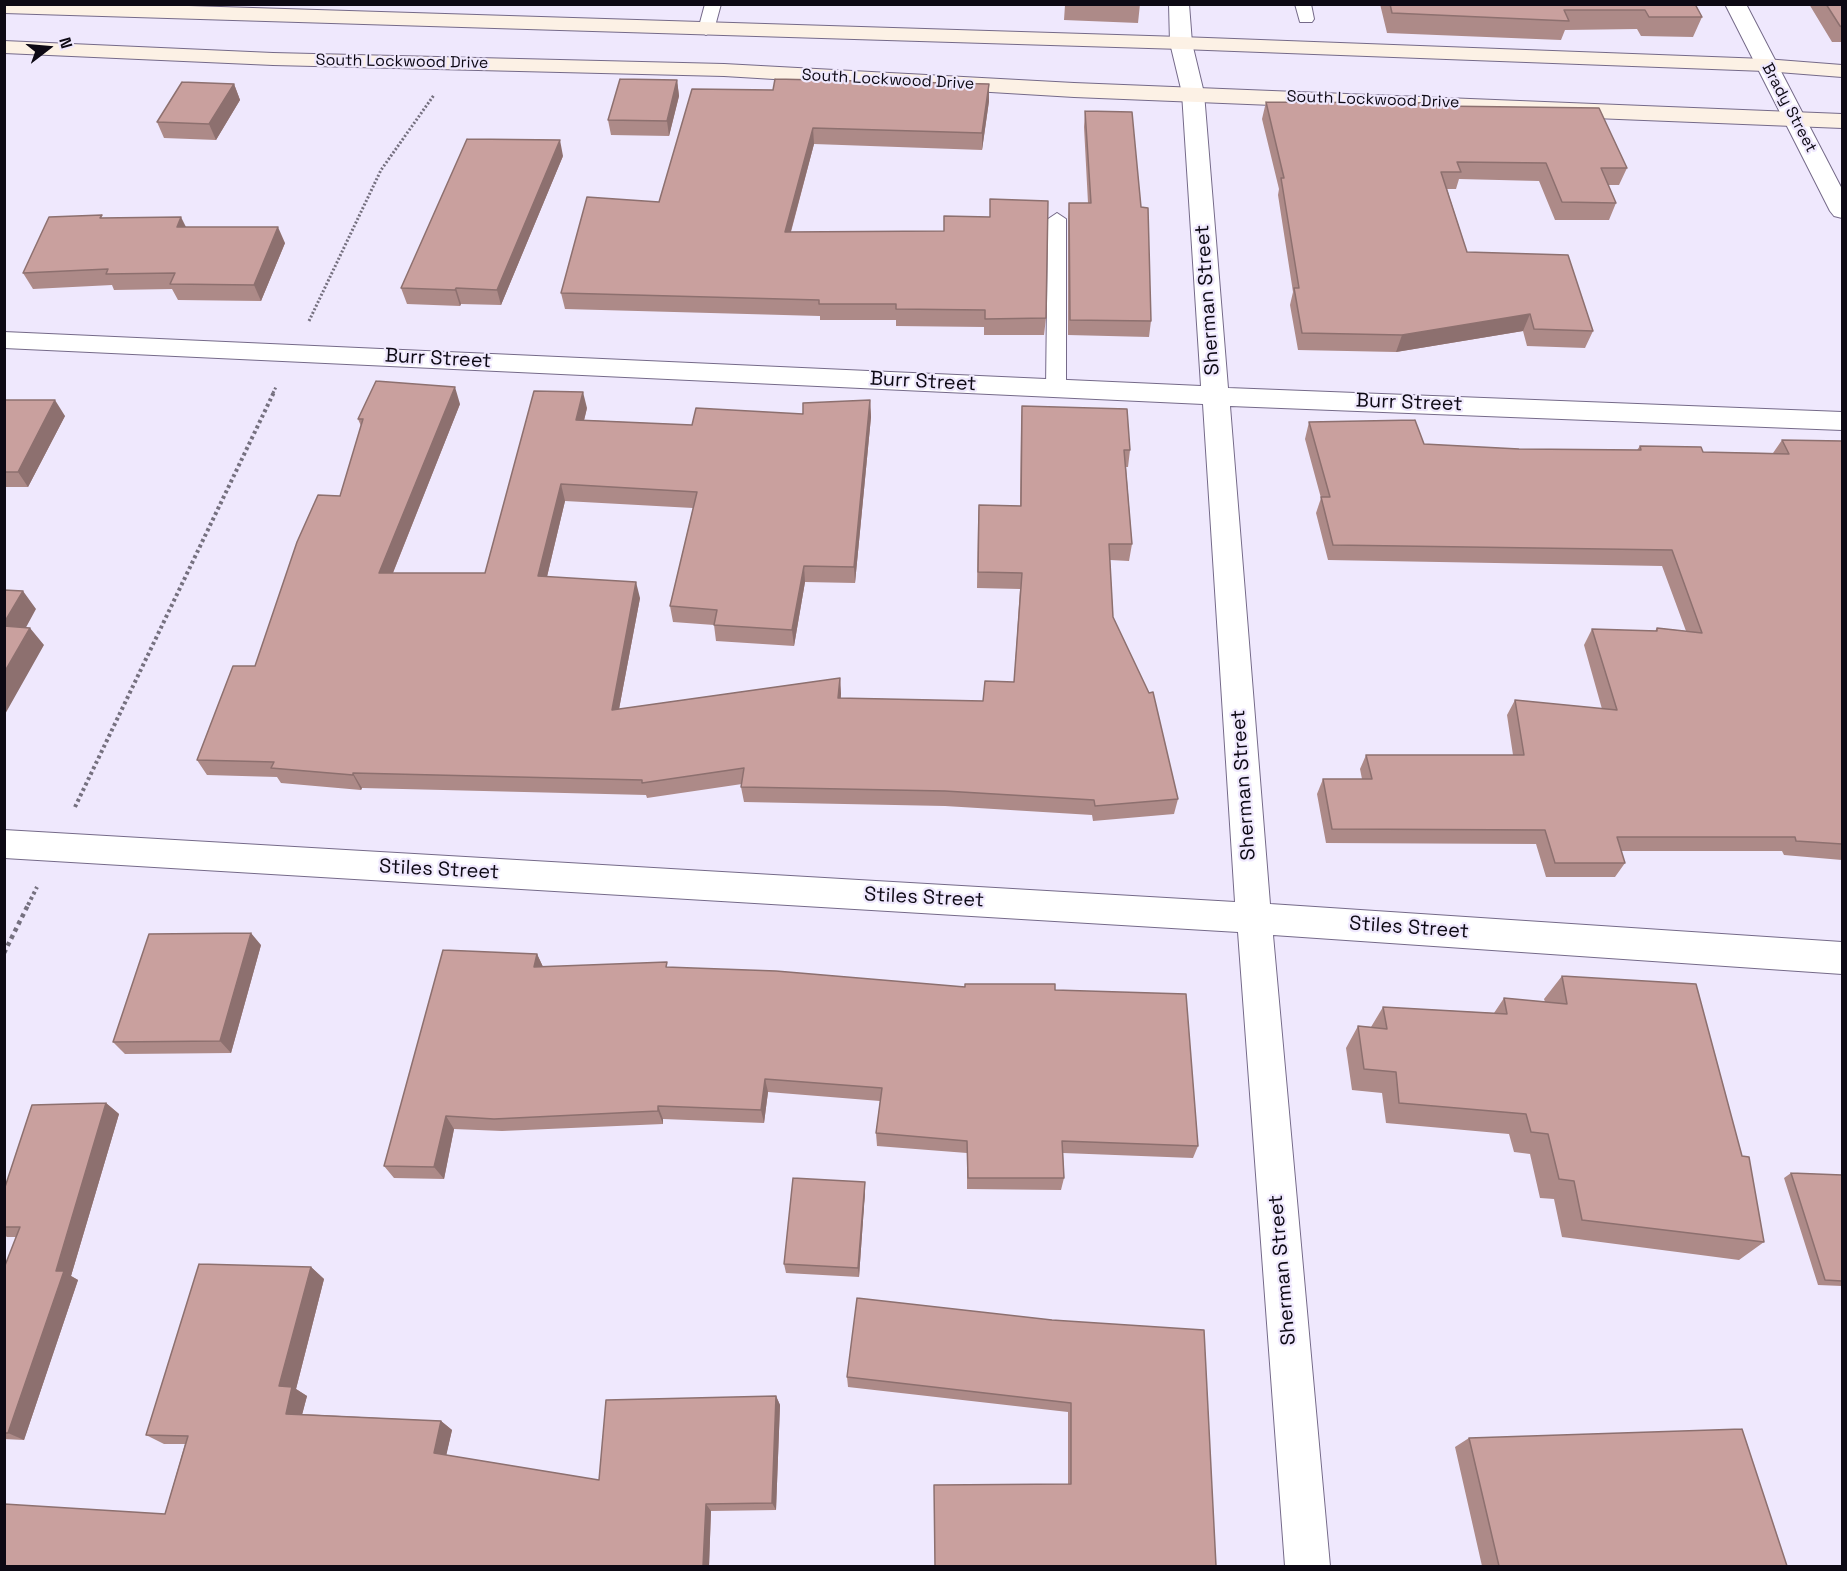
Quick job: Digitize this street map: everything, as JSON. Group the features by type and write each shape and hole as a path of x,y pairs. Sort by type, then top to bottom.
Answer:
{"main road":[{"name":"South Lockwood Drive","path":"4,7 284,37 724,70 1074,90 1795,118 1842,122"},
{"name":"South Lockwood Drive","path":"4,47 284,37 706,30 1181,43 1765,64 1842,71"},
{"path":"724,70 732,31"}],"street":[{"name":"Sherman Street","path":"1179,4 1181,43 1193,93 1254,918 1308,1566"},
{"name":"Brady Street","path":"1735,4 1842,211"},
{"name":"Burr Street","path":"4,340 1215,396 1842,420"},
{"name":"Stiles Street","path":"4,844 1254,918 1842,958"}],"lane":[{"path":"706,30 713,4"},
{"path":"1056,388 1058,219"}],"path":[{"path":"304,330 381,170 436,93"},
{"path":"73,810 279,382"},
{"path":"4,953 40,881"}],"building":[{"path":"1390,4 1695,4 1702,17 1649,17 1645,10 1564,10 1569,21 1392,13"},
{"path":"1826,4 1842,4 1842,27 1840,26"},
{"path":"620,79 677,80 667,121 608,120"},
{"path":"775,79 989,84 982,133 813,128 785,232 944,231 944,216 990,217 990,199 1048,201 1046,318 985,319 985,310 896,309 896,304 819,304 819,300 561,293 587,197 659,202 692,89 773,90"},
{"path":"182,82 234,84 209,124 157,122"},
{"path":"1266,102 1436,103 1437,106 1599,108 1627,168 1601,168 1616,203 1562,202 1546,163 1457,162 1461,172 1441,172 1467,252 1568,255 1593,331 1534,329 1530,314 1402,335 1302,333 1294,288 1299,288 1281,178 1284,178"},
{"path":"1085,111 1132,112 1141,207 1148,208 1151,321 1070,320 1069,203 1091,203"},
{"path":"467,139 560,140 497,290 401,288"},
{"path":"102,215 100,218 181,217 177,227 278,227 254,285 170,284 175,273 106,274 108,269 23,273 49,217"},
{"path":"376,381 455,387 379,573 485,573 534,391 583,392 576,420 692,425 696,408 803,414 803,403 870,400 854,567 804,566 792,630 714,625 717,610 670,606 697,492 561,484 538,576 636,582 612,710 840,678 838,698 983,701 985,681 1014,682 1022,573 978,572 979,505 1021,506 1022,406 1127,409 1130,450 1124,450 1132,544 1109,544 1113,617 1149,693 1153,692 1178,799 1095,806 1094,800 945,791 741,787 744,768 642,783 642,780 353,773 353,775 271,768 274,762 197,760 233,666 255,666 297,542 318,495 340,496 363,419 358,419"},
{"path":"4,400 55,400 18,472 4,472"},
{"path":"1415,420 1424,444 1519,449 1641,450 1640,446 1701,447 1703,452 1789,454 1782,440 1842,441 1842,844 1796,841 1795,837 1617,837 1625,863 1555,863 1545,830 1332,829 1323,779 1372,779 1366,755 1524,755 1515,700 1617,710 1592,629 1657,631 1657,628 1702,633 1672,550 1333,545 1321,497 1330,497 1309,422"},
{"path":"4,590 23,591 4,623"},
{"path":"4,626 30,628 4,673"},
{"path":"251,933 220,1041 113,1042 149,934"},
{"path":"443,950 537,954 534,967 667,962 666,967 776,971 965,987 965,984 1055,984 1055,990 1186,994 1198,1146 1062,1141 1064,1178 968,1178 967,1141 876,1133 882,1088 765,1079 761,1110 658,1106 658,1111 494,1119 446,1116 434,1167 384,1166"},
{"path":"1562,976 1696,984 1742,1156 1749,1157 1764,1242 1582,1220 1574,1181 1559,1179 1548,1134 1531,1132 1526,1114 1399,1103 1396,1072 1364,1069 1358,1026 1387,1029 1383,1007 1507,1014 1504,998 1567,1004"},
{"path":"106,1103 56,1271 64,1271 8,1433 4,1433 4,1268 20,1227 4,1227 4,1190 32,1105"},
{"path":"1791,1173 1842,1175 1842,1281 1825,1280"},
{"path":"793,1178 865,1182 858,1268 784,1264"},
{"path":"199,1264 311,1267 279,1386 292,1387 286,1414 441,1421 434,1453 599,1480 606,1400 776,1396 772,1503 706,1504 703,1566 4,1566 4,1504 165,1514 188,1436 146,1435"},
{"path":"857,1298 1052,1320 1204,1330 1216,1566 935,1566 934,1485 1071,1484 1071,1403 847,1377"},
{"path":"1742,1429 1787,1566 1499,1566 1469,1438"}]}
